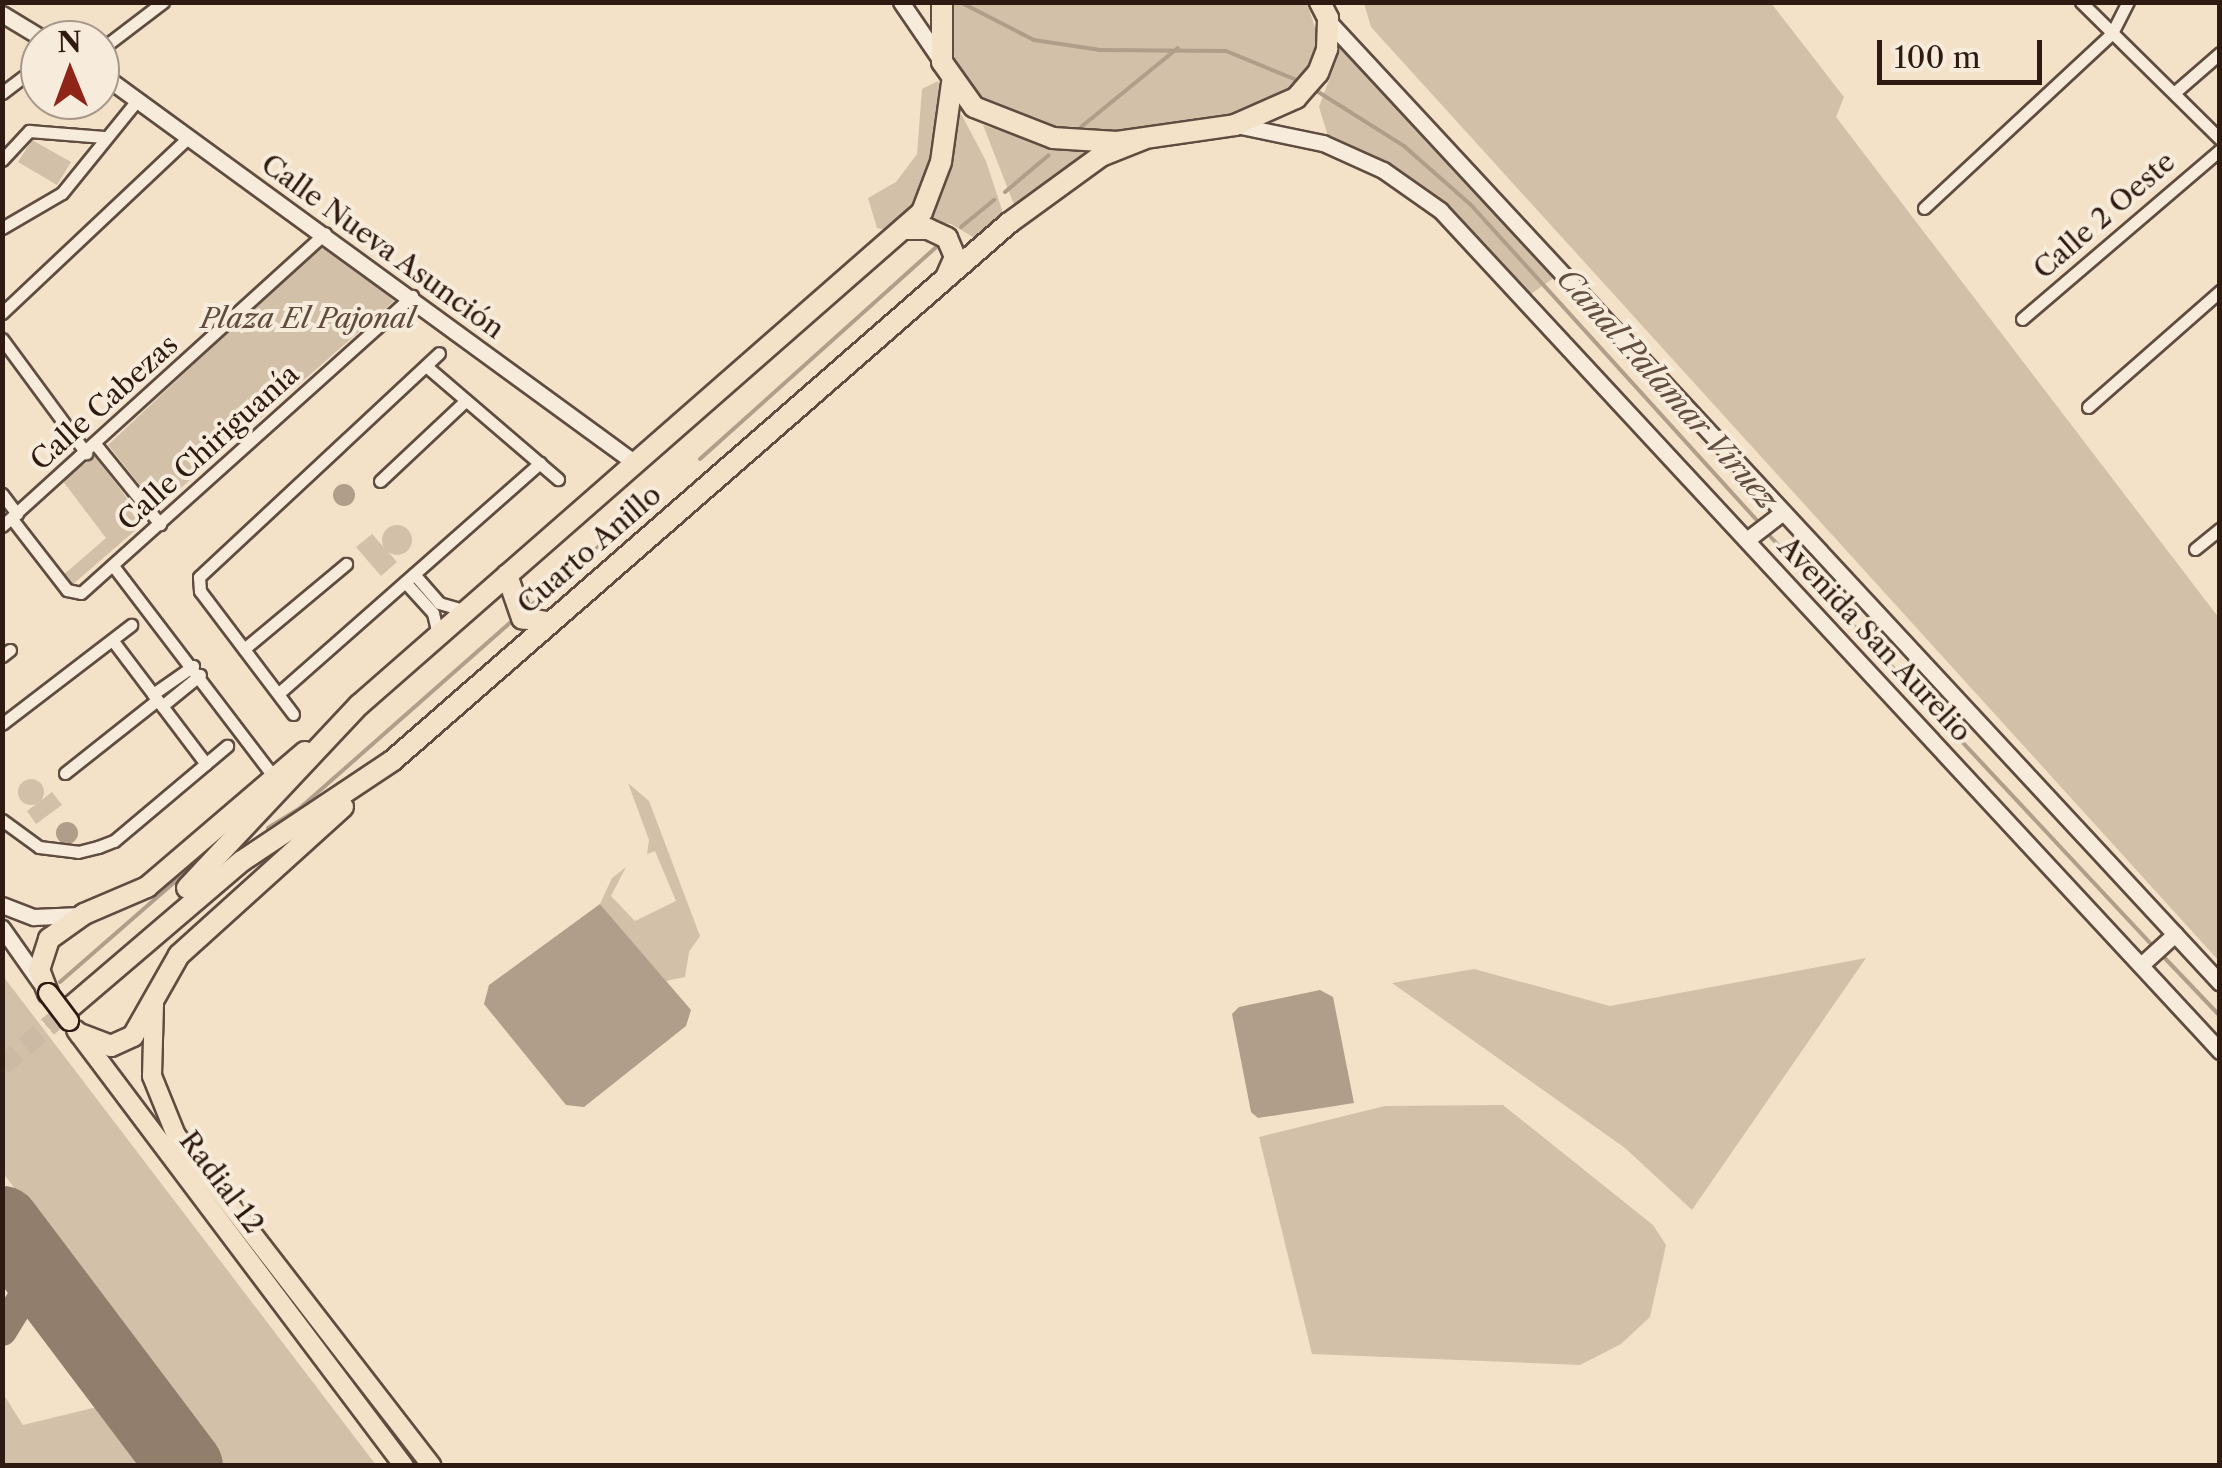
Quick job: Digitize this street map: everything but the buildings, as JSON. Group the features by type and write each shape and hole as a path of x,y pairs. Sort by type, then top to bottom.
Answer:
{"highway":[{"path":"941,6 942,62 952,83 974,106 1025,130 1085,141 1144,139 1234,125 1312,81 1327,11"},
{"name":"Cuarto Anillo","path":"66,1010 218,861 359,705 922,212 933,188 952,83"},
{"name":"Cuarto Anillo","path":"66,1010 242,861 392,761 546,622 947,275 1065,180 1144,139"},
{"path":"903,230 928,228 946,238 954,256 947,275"},
{"path":"507,575 522,618 546,622"},
{"path":"359,705 147,887 84,914 49,939 40,956 66,1010 98,1044 123,1044 155,1003 195,938 392,761"}],"main road":[{"path":"900,2 942,62"},
{"name":"Avenida San Aurelio","path":"1327,11 1777,516 2170,938 2220,982"},
{"name":"Calle Nueva Asunción","path":"120,87 326,232 635,463"},
{"name":"Avenida San Aurelio","path":"1234,125 1322,143 1384,170 1440,210 1752,536 2145,961 2220,1051"},
{"path":"1752,536 1777,516"},
{"path":"2,905 34,917 84,914"},
{"name":"Radial 12","path":"2,928 404,1466"},
{"path":"2145,961 2170,938"},
{"name":"Radial 12","path":"155,1003 152,1076 176,1135 432,1466"}],"street":[{"path":"120,35 163,2"},
{"path":"2081,2 2220,139"},
{"path":"1924,208 2112,33 2128,2"},
{"path":"2174,93 2220,53"},
{"path":"2,228 62,193 138,99"},
{"path":"2,160 29,130 104,137"},
{"path":"2,313 189,137"},
{"name":"Calle 2 Oeste","path":"2022,319 2220,150"},
{"name":"Calle Cabezas","path":"11,520 326,232"},
{"path":"2088,407 2220,291"},
{"name":"Calle Chiriguanía","path":"11,520 67,590 81,593 412,296"},
{"path":"2,339 91,449 160,524"},
{"path":"293,714 200,591 199,577 439,353"},
{"path":"426,366 558,480"},
{"path":"380,481 464,402"},
{"path":"279,693 540,463"},
{"path":"2,494 11,520"},
{"path":"2195,550 2220,528"},
{"path":"244,649 346,564"},
{"path":"114,567 275,778"},
{"path":"410,578 439,604 467,610"},
{"path":"410,578 433,613 439,633 434,639"},
{"path":"2,724 131,625"},
{"path":"113,641 206,764"},
{"path":"66,773 197,671"},
{"path":"2,820 39,847 88,849 114,841 228,746"}],"green space":[{"path":"950,2 1307,3 1319,39 1299,86 1255,110 1149,132 1072,133 1027,124 973,98 955,64"},
{"path":"1364,3 1771,3 1844,97 1836,117 2219,618 2219,961 1371,27"},
{"path":"1341,47 1555,277 1531,294 1444,205 1375,158 1329,139 1319,107"},
{"path":"938,81 943,99 924,193 914,211 887,230 877,228 868,198 896,182 917,154 922,89"},
{"path":"957,106 986,161 1002,210 1001,223 978,240 951,224 926,220"},
{"path":"983,125 1051,147 1096,153 1015,207"},
{"path":"32,140 71,162 57,185 18,162"},
{"name":"Plaza El Pajonal","path":"325,241 394,301 158,508 108,445"},
{"path":"95,456 145,522 72,585 62,576 106,538 62,480"},
{"path":"397,525 408,529 412,540 408,551 397,555 386,551 382,540 386,529"},
{"path":"372,534 397,562 381,576 356,547"},
{"path":"31,779 40,783 44,792 40,801 31,805 22,801 18,792 22,783"},
{"path":"628,783 649,801 700,936 689,952 685,977 666,981 600,904 612,878 626,867 611,896 635,921 676,901 655,851 647,854 649,840"},
{"path":"52,792 62,805 36,824 27,811"},
{"path":"1866,958 1692,1210 1625,1148 1392,983 1474,969 1610,1006"},
{"path":"2,977 376,1465 222,1465 3,1173"},
{"path":"1503,1105 1653,1225 1666,1245 1650,1317 1621,1344 1580,1365 1312,1354 1259,1137 1385,1106"},
{"path":"2,1392 23,1425 101,1406 146,1465 3,1465"}],"shaded area":[{"path":"344,484 352,487 352,503 344,506 336,503 333,495 336,487"},
{"path":"67,822 75,825 75,841 67,844 59,841 56,833 59,825"},
{"path":"600,904 691,1010 686,1026 584,1107 566,1105 484,1004 489,985"},
{"path":"1320,990 1333,997 1354,1103 1258,1118 1251,1112 1232,1014 1239,1007"}],"waterway":[{"name":"Canal Palamar Viruez","path":"960,2 1034,40 1100,50 1226,51 1299,81"},
{"path":"1081,127 1178,48"},
{"name":"Canal Palamar Viruez","path":"1312,88 1404,146 1471,205 1761,525"},
{"path":"1005,192 1049,155"},
{"path":"961,227 994,200"},
{"path":"700,459 937,246"},
{"path":"527,609 629,520"},
{"name":"Canal Palamar Viruez","path":"1767,533 2153,946"},
{"path":"268,828 300,808 510,623"},
{"path":"60,982 200,860"},
{"name":"Canal Palamar Viruez","path":"2160,953 2220,1016"}],"taxiway":[{"path":"2,1331 39,1271"}],"runway":[{"path":"2,1223 185,1466"}],"tunnel":[{"path":"2,1066 72,1006"}]}
